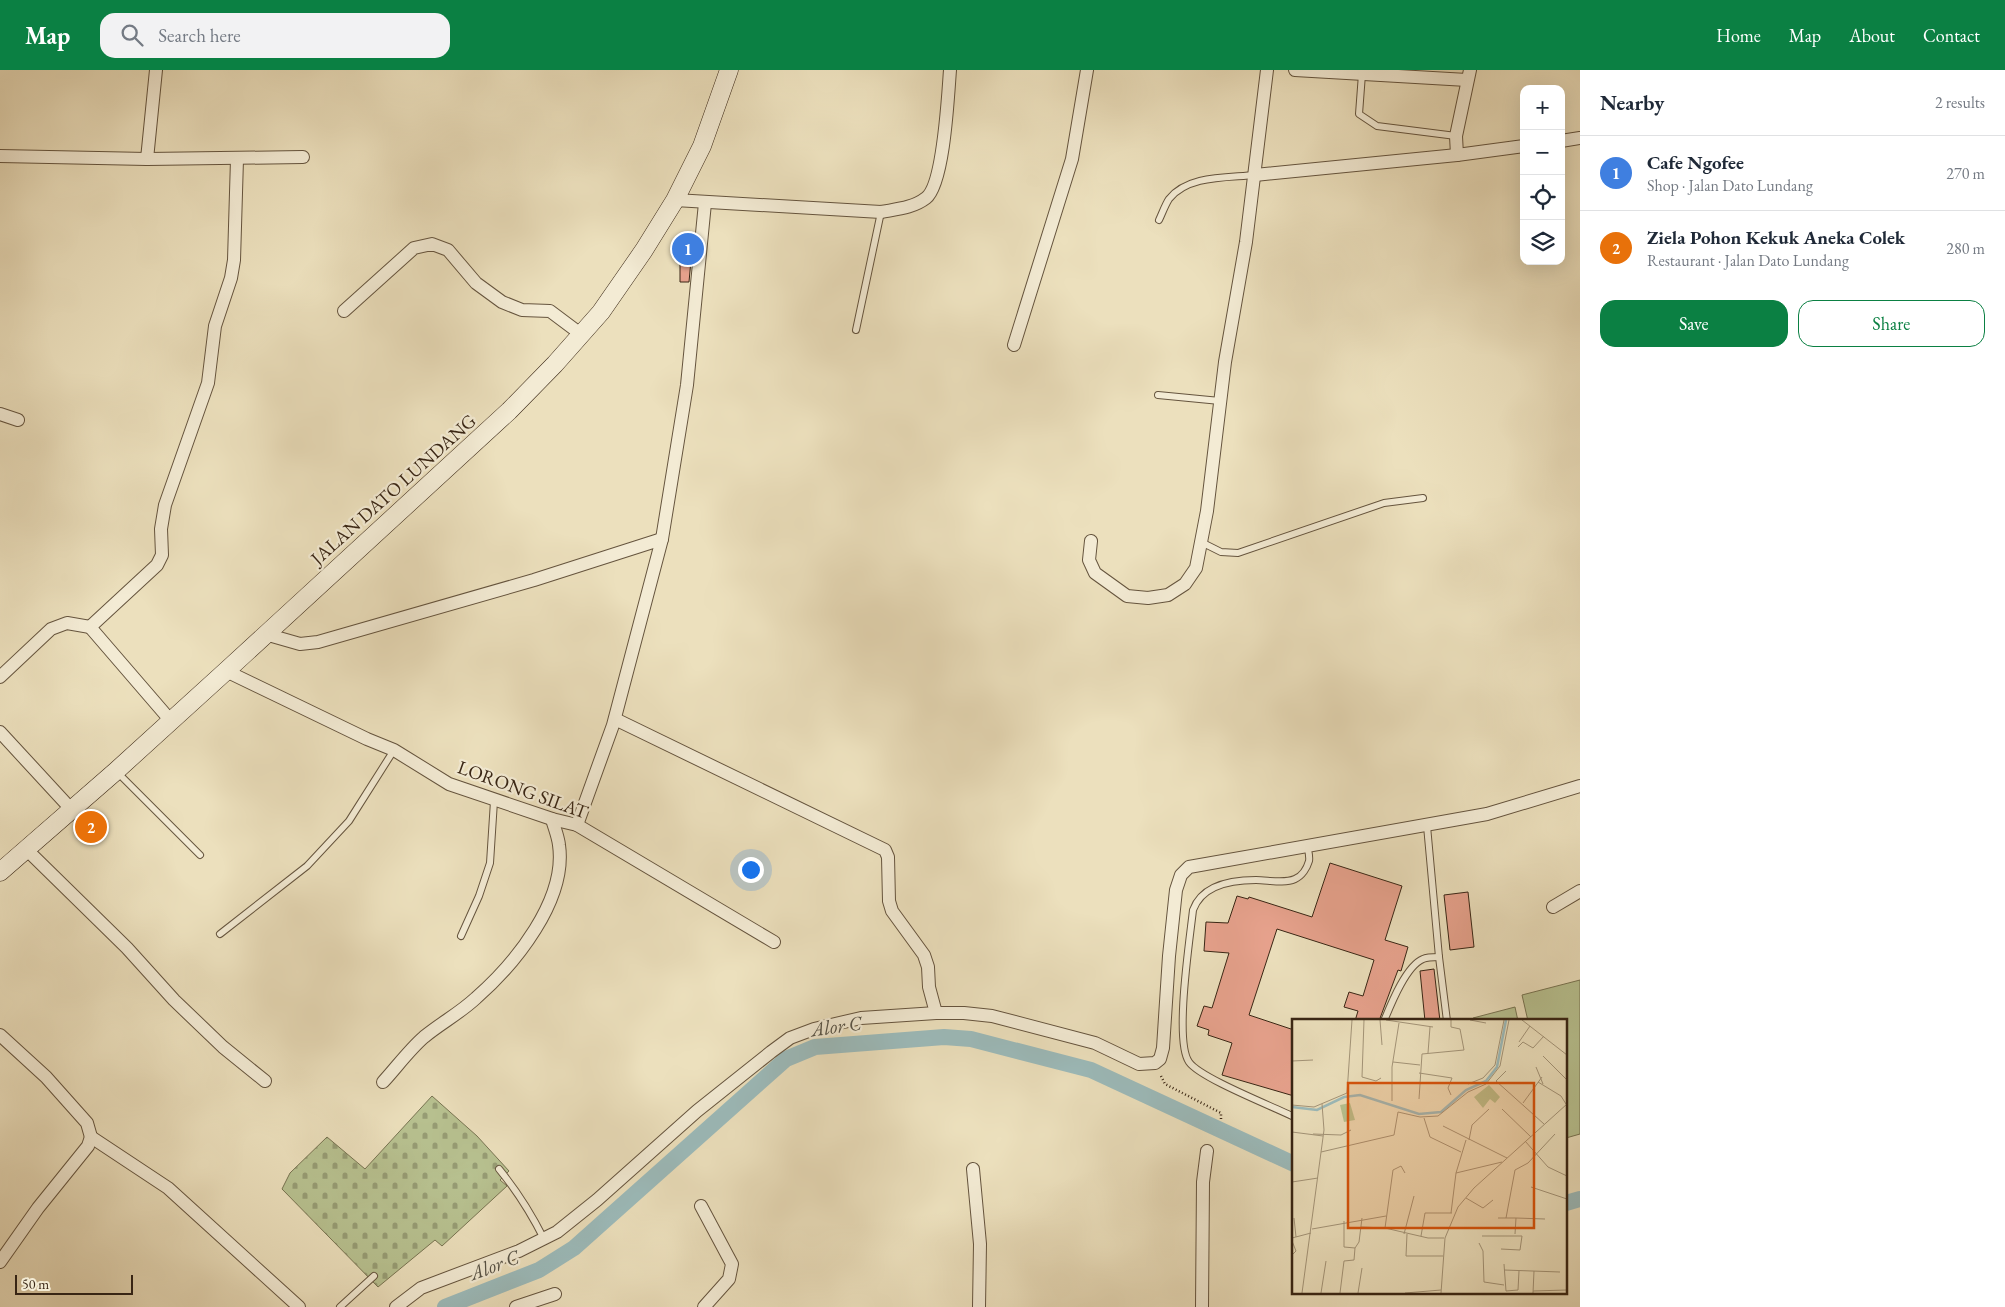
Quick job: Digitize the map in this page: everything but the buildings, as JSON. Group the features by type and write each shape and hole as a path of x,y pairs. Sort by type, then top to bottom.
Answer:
{"main road":[{"name":"JALAN DATO LUNDANG","path":"0,872 116,771 509,411 582,335 601,312 644,250 675,200 702,146 729,70"}],"street":[{"path":"147,159 156,70"},
{"path":"675,200 881,212 909,207 927,198 937,177 950,70"},
{"path":"1014,345 1072,159 1087,70"},
{"path":"1091,541 1089,560 1096,573 1127,596 1148,598 1168,595 1185,584 1196,568 1225,362 1246,242 1267,70"},
{"path":"1295,70 1362,74 1469,75 1456,136 1457,155"},
{"path":"1565,140 1580,138"},
{"path":"1255,175 1457,155 1520,147"},
{"path":"0,156 147,159 303,157"},
{"path":"90,626 157,565 162,555 161,529 165,505 208,383 215,326 231,278 234,260 237,159"},
{"path":"577,825 615,719 662,538 686,385 706,203"},
{"path":"344,311 414,248 432,244 448,250 476,283 502,302 522,310 550,311 582,335"},
{"path":"0,414 18,420"},
{"path":"265,634 300,644 318,642 534,580 662,538"},
{"path":"0,677 51,629 67,623 90,626 171,721"},
{"name":"LORONG SILAT","path":"226,670 367,739 394,750 449,784 552,819 577,825 774,942"},
{"path":"615,719 884,850 889,864 892,911 924,955 928,967 929,987 936,1013"},
{"path":"0,732 71,809"},
{"path":"396,1307 421,1288 519,1250 544,1239 568,1225 697,1111 790,1038 837,1023 862,1018 936,1013 992,1016 1095,1043 1138,1064 1155,1063 1160,1059 1163,1048 1169,956 1176,890 1181,875 1189,867 1487,814 1580,786"},
{"path":"382,1082 422,1038 475,999 500,976 522,950 551,897 559,869 559,845 552,819"},
{"path":"26,848 127,948 174,1000 265,1082"},
{"path":"1553,907 1580,891"},
{"path":"0,1035 46,1077 87,1123 91,1137 88,1146 38,1208 0,1262"},
{"path":"91,1137 168,1188 298,1307"},
{"path":"1202,1307 1203,1182 1208,1151"},
{"path":"973,1169 980,1244 978,1307"},
{"path":"701,1206 732,1264 729,1279 704,1307"},
{"path":"516,1307 555,1294"}],"lane":[{"path":"1362,74 1359,114 1377,126 1456,136"},
{"path":"1159,220 1169,199 1183,186 1202,180 1255,175"},
{"path":"856,330 881,212"},
{"path":"1158,395 1220,401"},
{"path":"1201,542 1222,552 1238,553 1384,503 1423,498"},
{"path":"220,934 307,866 349,821 394,750"},
{"path":"116,771 200,855"},
{"path":"461,936 480,896 490,864 494,800"},
{"path":"1427,826 1447,1019"},
{"path":"1292,1116 1216,1080 1192,1065 1185,1054 1183,1016 1193,910 1196,902 1206,892 1220,885 1254,880 1294,879 1303,874 1309,860 1307,845"},
{"path":"1385,1019 1395,994 1408,973 1424,958 1439,957"},
{"path":"499,1169 530,1210 544,1239"},
{"path":"340,1307 374,1276"}],"path":[{"path":"1155,1063 1165,1084 1221,1113 1221,1119"}],"green space":[{"path":"1580,980 1580,1134 1568,1137 1568,1019 1528,1019 1522,995"},
{"path":"1515,1007 1518,1019 1473,1019"},
{"path":"432,1096 477,1136 509,1171 500,1180 507,1186 442,1246 435,1240 378,1287 282,1189 290,1173 327,1137 365,1169"}],"waterway":[{"name":"Alor C","path":"445,1307 539,1270 574,1248 786,1059 815,1047 944,1037 971,1039 1091,1070 1292,1163"},
{"name":"Alor C","path":"1568,1202 1580,1199"}],"place":[{"name":"Cafe Ngofee","path":"688,249"},
{"name":"Ziela Pohon Kekuk Aneka Colek","path":"91,827"}]}
